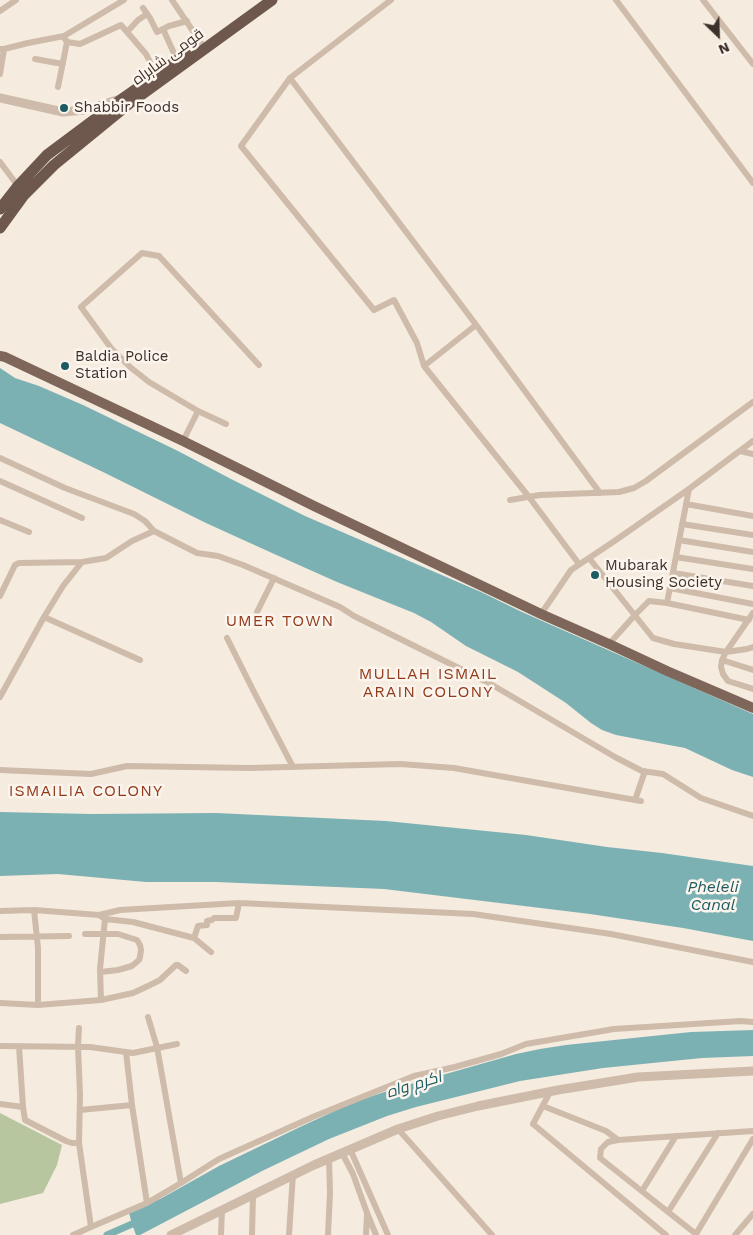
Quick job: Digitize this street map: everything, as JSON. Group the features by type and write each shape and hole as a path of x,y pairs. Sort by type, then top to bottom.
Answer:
{"highway":[{"name":"قومی شاہراہ","path":"0,209 18,186 47,155 156,74 261,0"},
{"name":"قومی شاہراہ","path":"0,228 24,195 54,165 130,103 272,0"}],"main road":[{"path":"2,355 541,614 753,708"}],"street":[{"path":"0,11 16,0"},
{"path":"65,39 124,0"},
{"path":"172,0 201,43"},
{"path":"391,0 290,78 241,146 374,310 394,300 417,343 424,366 529,497 579,564"},
{"path":"616,0 753,183"},
{"path":"703,0 753,64"},
{"path":"127,32 145,10 157,32 186,21"},
{"path":"0,74 2,49 28,43 65,39 80,44 121,25 146,54 156,74"},
{"path":"163,29 177,60"},
{"path":"58,87 63,64 65,39"},
{"path":"35,59 63,64"},
{"path":"290,78 600,493"},
{"path":"0,98 63,112 85,110 122,99"},
{"path":"0,162 18,186"},
{"path":"226,424 198,411 149,382 130,367 110,348 81,307 142,253 159,256 259,365"},
{"path":"424,366 476,325"},
{"path":"510,500 529,497 619,492 634,488 753,402"},
{"path":"183,441 198,411"},
{"path":"541,614 570,570 689,489 753,441"},
{"path":"740,451 753,454"},
{"path":"0,458 65,488 134,514 145,521 154,531 197,554 218,556 340,607 354,616 489,683 642,771 663,774 701,798 753,816"},
{"path":"0,481 82,518"},
{"path":"667,604 689,489"},
{"path":"686,504 753,516"},
{"path":"0,520 29,532"},
{"path":"682,524 753,535"},
{"path":"0,596 15,565 19,562 82,562 106,558 154,531"},
{"path":"679,540 753,552"},
{"path":"676,557 753,569"},
{"path":"589,558 653,638 674,644 726,652 751,649"},
{"path":"0,697 44,617 82,562"},
{"path":"673,573 753,586"},
{"path":"257,612 274,578"},
{"path":"670,588 753,604"},
{"path":"610,644 649,602 749,620"},
{"path":"753,613 726,652 721,667 728,681 753,689"},
{"path":"44,617 140,660"},
{"path":"227,638 293,767"},
{"path":"722,660 753,670"},
{"path":"0,770 91,774 127,766 250,768 400,764 454,768 638,801 646,771"},
{"path":"194,938 198,926 207,925 208,921 214,918 236,918 239,903"},
{"path":"0,911 34,910 98,915 120,910 239,903 473,914 611,934 753,962"},
{"path":"34,910 39,965 38,1005"},
{"path":"98,915 105,919 133,922 194,938 211,952"},
{"path":"101,1000 105,919"},
{"path":"84,934 118,934 137,940 141,950 139,960 132,966 101,972"},
{"path":"0,937 69,936"},
{"path":"0,1003 38,1005 101,1000 133,993 160,980 176,965 186,971"},
{"path":"148,1017 157,1047 181,1183"},
{"path":"73,1235 147,1203 219,1159 333,1108 414,1076 501,1054 526,1044 614,1029 741,1021 753,1022"},
{"path":"79,1028 79,1143 91,1227"},
{"path":"0,1046 78,1046 133,1053 177,1044"},
{"path":"19,1046 24,1120 66,1141 79,1143"},
{"path":"126,1052 147,1203"},
{"path":"171,1235 292,1174 398,1129 438,1116 478,1106 638,1077 753,1071"},
{"path":"550,1092 533,1124 666,1235"},
{"path":"0,1104 23,1107"},
{"path":"80,1110 132,1105"},
{"path":"543,1106 606,1131 618,1140"},
{"path":"398,1129 492,1235"},
{"path":"753,1131 618,1140 608,1142 601,1149 600,1158 696,1235 753,1139"},
{"path":"668,1212 718,1133"},
{"path":"642,1192 676,1136"},
{"path":"346,1151 376,1235"},
{"path":"346,1151 388,1235"},
{"path":"328,1235 329,1159"},
{"path":"289,1235 292,1174"},
{"path":"252,1235 253,1195"},
{"path":"220,1235 222,1210"},
{"path":"366,1235 367,1213"},
{"path":"735,1235 753,1214"}],"green space":[{"path":"0,1113 62,1145 57,1165 43,1193 0,1204"}],"water":[{"path":"0,368 15,378 83,405 178,451 305,516 481,592 753,714 753,777 732,770 685,748 616,735 602,730 566,703 518,672 466,646 431,622 414,613 337,582 206,523 0,423"},
{"name":"Pheleli Canal","path":"0,812 91,814 216,813 386,821 526,835 753,866 753,941 590,914 384,889 216,882 146,882 58,874 0,876"},
{"path":"753,1030 753,1056 702,1058 603,1068 520,1081 387,1116 329,1139 262,1171 140,1235 136,1235 132,1224 129,1213 162,1198 219,1166 352,1103 393,1089 540,1049 691,1032"}],"waterway":[{"name":"اکرم واہ","path":"107,1235 139,1221"}],"place":[{"name":"Shabbir Foods","path":"64,108"},
{"name":"Baldia Police Station","path":"65,366"},
{"name":"Mubarak Housing Society","path":"595,575"}],"district":[{"name":"UMER TOWN","path":"280,621"},
{"name":"MULLAH ISMAIL ARAIN COLONY","path":"428,683"},
{"name":"ISMAILIA COLONY","path":"86,791"}]}
